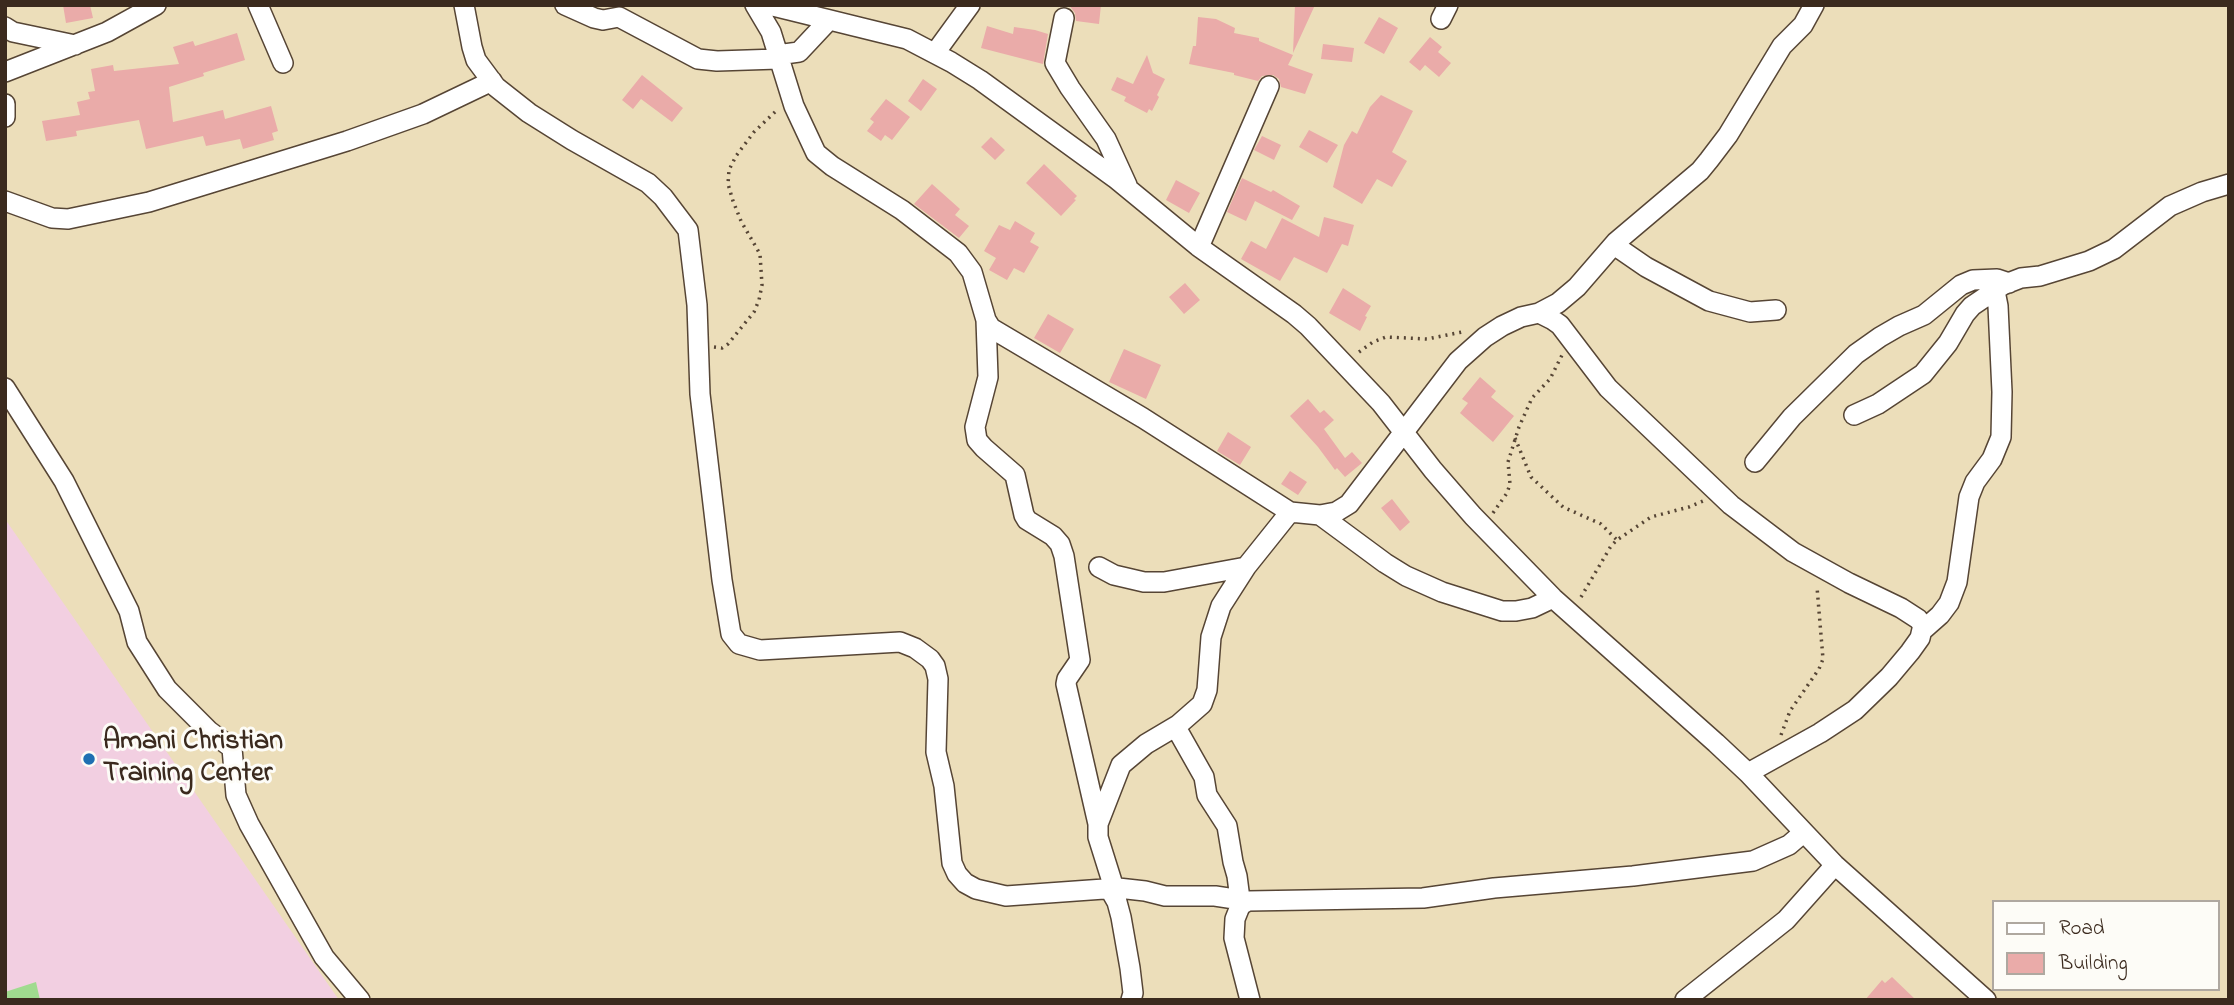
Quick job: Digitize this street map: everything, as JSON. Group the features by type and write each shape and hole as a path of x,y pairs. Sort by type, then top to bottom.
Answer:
{"street":[{"path":"5,72 116,27 156,5"},
{"path":"258,5 283,63"},
{"path":"464,5 476,60 492,81 529,113 648,183 663,197 688,230 697,305 700,394 731,634 739,644 760,650 900,642 915,648 935,666 938,678 936,752 946,797 952,863 965,883 976,889 1006,896 1111,888 1145,891 1164,896 1215,896 1244,900 1423,898 1753,861 1789,845 1803,833"},
{"path":"565,5 603,20 619,16 698,59 717,61 777,57 799,52 829,20"},
{"path":"755,5 771,32 790,95 816,153 958,253 968,264 977,283 986,320 988,377 976,418 977,440 1015,475 1027,520 1053,536 1065,556 1080,660 1066,684 1098,824 1098,837 1121,917 1130,968 1133,993 1131,1000"},
{"path":"769,5 907,39 935,53 980,80 1129,190 1199,247 1294,314 1381,403 1483,526 1553,598 1748,773 1835,865 1986,1000"},
{"path":"935,53 970,5"},
{"path":"986,320 991,328 1143,418 1290,512 1320,515 1336,512 1349,504 1458,361 1502,326 1558,303 1577,287 1614,245 1700,171 1728,135 1782,46 1803,25 1814,5"},
{"path":"1064,18 1055,63 1106,139 1129,190"},
{"path":"5,27 13,32 75,45"},
{"path":"5,201 52,218 68,219 149,202 348,141 423,114 492,81"},
{"path":"1199,247 1269,86"},
{"path":"5,104 5,117"},
{"path":"1854,415 1878,404 1923,373 1948,343 1972,306 2002,287 2089,261 2114,249 2170,206 2229,184"},
{"path":"1614,245 1646,267 1709,301 1750,312 1776,310"},
{"path":"1748,773 1820,733 1854,710 1889,677 1910,652 1923,630 1949,603 1957,582 1969,497 1975,482 1992,459 2001,437 1998,306 2002,287 1997,279 1973,280 1961,285 1924,316 1899,326 1856,354 1792,417 1755,462"},
{"path":"1539,313 1560,325 1608,388 1715,491 1780,543 1819,567 1901,608 1918,619 1923,630"},
{"path":"5,388 64,481 129,611 136,642 167,689 209,731 232,748 236,795 249,824 324,957 360,1000"},
{"path":"1098,824 1121,765 1146,744 1178,725 1205,699 1211,636 1216,618 1245,567 1290,512"},
{"path":"1320,515 1385,564 1442,592 1502,611 1532,608 1553,598"},
{"path":"1099,567 1114,575 1144,582 1164,582 1245,567"},
{"path":"1178,725 1178,731 1204,777 1207,795 1227,826 1244,900 1236,919 1234,938 1250,1000"},
{"path":"1685,1000 1786,919 1835,865"}],"path":[{"path":"698,347 722,348 728,344 754,312 759,300 762,285 760,254 741,222 733,201 728,184 729,170 754,132 790,95"},
{"path":"1343,363 1373,342 1386,337 1427,339 1470,331"},
{"path":"1483,526 1507,493 1510,484 1508,462 1532,398 1550,379 1570,339"},
{"path":"1515,438 1531,477 1563,507 1601,524 1617,540"},
{"path":"1570,614 1617,540 1651,517 1701,502 1715,491"},
{"path":"1774,757 1784,721 1823,659 1816,592 1819,567"}],"shaded area":[{"name":"Amani Christian Training Center","path":"5,519 339,1000 5,1000"}],"green space":[{"path":"36,982 40,1000 5,1000 5,992"}],"building":[{"path":"63,5 90,5 93,18 66,23"},
{"path":"1069,5 1101,5 1099,24 1076,21 1075,13"},
{"path":"1295,5 1315,5 1293,53"},
{"path":"1198,17 1216,19 1235,28 1234,33 1259,38 1259,41 1293,55 1288,65 1313,74 1305,94 1281,87 1279,79 1273,75 1262,76 1258,81 1189,64 1193,46 1196,46"},
{"path":"1379,17 1398,28 1384,54 1364,43"},
{"path":"987,26 1013,34 1014,27 1048,34 1043,64 981,48"},
{"path":"237,33 245,60 169,87 173,122 223,110 225,119 271,106 278,131 272,133 274,140 243,149 240,139 206,146 203,136 146,149 139,120 76,131 77,136 46,141 42,121 80,115 77,102 90,99 88,92 95,91 91,69 113,65 114,71 179,64 173,47 193,41 195,46"},
{"path":"1430,37 1442,47 1438,52 1451,63 1439,77 1425,65 1420,71 1409,62"},
{"path":"1323,44 1354,48 1352,62 1321,59"},
{"path":"1147,55 1153,73 1165,79 1152,111 1149,109 1147,113 1124,101 1126,97 1111,90 1117,77 1133,84"},
{"path":"642,75 683,108 672,122 641,99 633,109 622,100"},
{"path":"923,79 937,89 921,111 908,101"},
{"path":"1381,95 1413,111 1392,152 1407,161 1392,187 1377,179 1362,204 1333,187 1344,145 1352,131 1357,134 1370,107"},
{"path":"886,99 910,117 892,140 885,135 881,141 867,131 874,122 870,119"},
{"path":"1309,130 1338,145 1327,163 1299,147"},
{"path":"1262,136 1281,145 1274,160 1254,150"},
{"path":"991,137 1005,150 995,160 981,147"},
{"path":"1044,164 1077,196 1061,216 1026,183"},
{"path":"1242,178 1271,192 1273,190 1300,206 1292,220 1255,201 1246,221 1227,212"},
{"path":"1176,180 1200,193 1189,213 1166,200"},
{"path":"932,184 960,209 955,215 969,226 959,238 914,204"},
{"path":"1324,217 1354,225 1348,246 1342,244 1327,273 1294,257 1280,281 1241,259 1251,241 1266,249 1282,218 1319,237"},
{"path":"1015,221 1035,233 1030,242 1039,247 1024,273 1014,268 1007,280 989,270 996,258 984,251 999,225 1010,230"},
{"path":"1185,283 1200,300 1184,314 1169,297"},
{"path":"1343,288 1371,306 1360,331 1329,313"},
{"path":"1048,314 1074,329 1060,353 1034,338"},
{"path":"1124,349 1161,365 1146,399 1109,382"},
{"path":"1480,377 1496,391 1491,397 1514,416 1493,442 1460,413 1468,403 1462,399"},
{"path":"1308,399 1320,413 1324,410 1334,420 1324,429 1345,458 1352,452 1362,463 1345,477 1337,468 1335,470 1290,416"},
{"path":"1228,432 1251,447 1240,465 1217,451"},
{"path":"1290,471 1307,482 1298,495 1281,484"},
{"path":"1392,499 1410,522 1400,531 1381,508"},
{"path":"1892,977 1916,1000 1865,1000 1882,980 1885,983"}],"place":[{"name":"Amani Christian Training Center","path":"89,759"}]}
